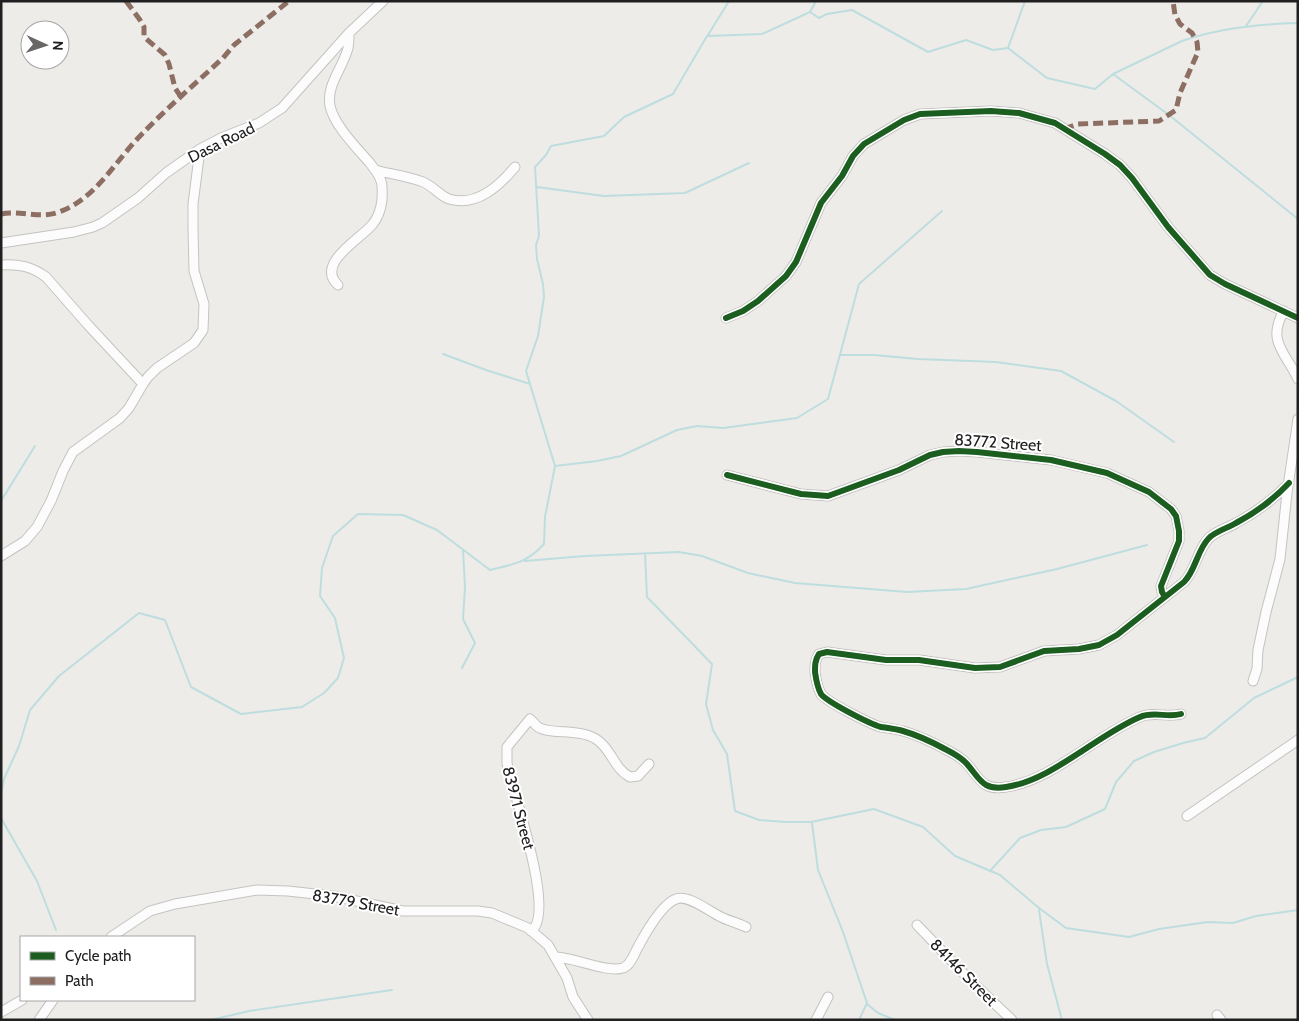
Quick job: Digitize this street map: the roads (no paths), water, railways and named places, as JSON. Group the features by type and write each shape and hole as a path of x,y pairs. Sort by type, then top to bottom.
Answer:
{"street":[{"name":"Dasa Road","path":"1,243 74,232 102,223 138,198 166,173 200,149 221,138 259,123 282,108 350,33 384,1"},
{"path":"338,285 333,281 331,274 335,261 350,244 374,223 379,214 382,200 381,181 375,170 348,137 330,104 330,90 348,48 350,33"},
{"path":"726,318 743,311 758,301 786,276 796,262 821,203 842,176 853,156 864,144 912,116 932,113 1006,111 1042,118 1055,123 1100,150 1128,173 1168,227 1210,275 1225,284 1298,318"},
{"path":"1,556 24,541 37,527 73,452 120,418 133,403 143,384 157,368 194,343 203,330 204,304 194,271 193,227 200,149"},
{"path":"375,170 423,182 450,199 468,200 494,189 515,167"},
{"path":"1,266 22,265 38,271 46,277 143,384"},
{"path":"1284,311 1276,327 1276,334 1278,343 1298,379"},
{"path":"1253,681 1257,670 1258,650 1266,612 1280,559 1298,419"},
{"name":"83772 Street","path":"727,475 801,494 828,496 899,470 930,455 943,452 976,452 1051,460 1107,473 1120,477 1149,492 1171,509 1176,516 1180,531 1179,541 1162,581 1162,592 1165,597"},
{"path":"1181,714 1175,716 1141,716 1030,781 1014,786 997,788 983,784 966,763 952,752 904,731 874,724 831,702 821,694 816,679 816,661 821,652 886,660 919,660 987,668 1004,666 1044,651 1091,648 1111,639 1188,578 1210,536 1258,511 1289,483"},
{"name":"83971 Street","path":"531,931 537,926 540,898 529,844 506,763 506,751 511,740 530,719 542,728 575,732 595,739 608,750 621,770 630,777 638,776 649,764"},
{"path":"1187,816 1298,740"},
{"name":"83779 Street","path":"112,936 150,911 175,904 257,890 334,896 403,911 478,911 492,913 519,924 548,945 567,978 573,997 588,1020"},
{"path":"555,957 563,957 602,967 624,967 630,962 650,926 658,916 675,899 680,898 690,900 723,918 746,927"},
{"name":"84146 Street","path":"917,925 1012,1020"},
{"path":"816,1020 828,997"},
{"path":"1,1012 20,1001"},
{"path":"39,1020 52,1001"}],"waterway":[{"path":"708,35 729,1"},
{"path":"810,12 816,1"},
{"path":"1008,48 1025,1"},
{"path":"1246,26 1263,1"},
{"path":"1,795 4,779 19,746 30,710 59,676 139,613 165,620 191,687 241,714 302,707 324,693 338,678 344,658 335,618 320,596 322,568 333,536 358,514 403,515 437,530 490,570 526,559 544,544 545,517 555,466 526,371 538,336 544,297 536,245 539,236 535,167 551,146 604,136 624,117 673,94 707,36 762,34 810,12 819,18 827,14 852,10 928,52 966,40 993,50 1008,48 1047,78 1095,89 1113,74 1182,41 1239,27 1298,23"},
{"path":"1113,74 1169,115 1298,219"},
{"path":"537,187 604,196 685,193 749,163"},
{"path":"555,466 621,456 677,430 697,426 723,428 797,418 828,399 859,284 942,211"},
{"path":"443,354 530,384"},
{"path":"840,355 874,355 996,362 1061,371 1116,401 1174,442"},
{"path":"1,501 35,446"},
{"path":"525,561 679,552 702,556 748,573 795,583 907,592 966,589 1057,569 1147,545"},
{"path":"462,668 475,643 463,619 465,587 463,550"},
{"path":"645,553 647,597 712,664 706,704 713,730 727,754 735,811 759,820 811,822 874,809 923,827 955,856 1000,875 1066,928 1129,937 1159,929 1208,922 1233,923 1256,916 1298,910"},
{"path":"990,871 1020,838 1041,830 1066,827 1105,809 1116,782 1134,761 1154,752 1205,738 1254,698 1298,677"},
{"path":"1,818 37,881 56,930"},
{"path":"812,823 818,870 843,932 867,1003 859,1020"},
{"path":"1039,910 1047,964 1062,1020"},
{"path":"211,1020 249,1011 392,990"},
{"path":"867,1004 878,1013 895,1020"}]}
